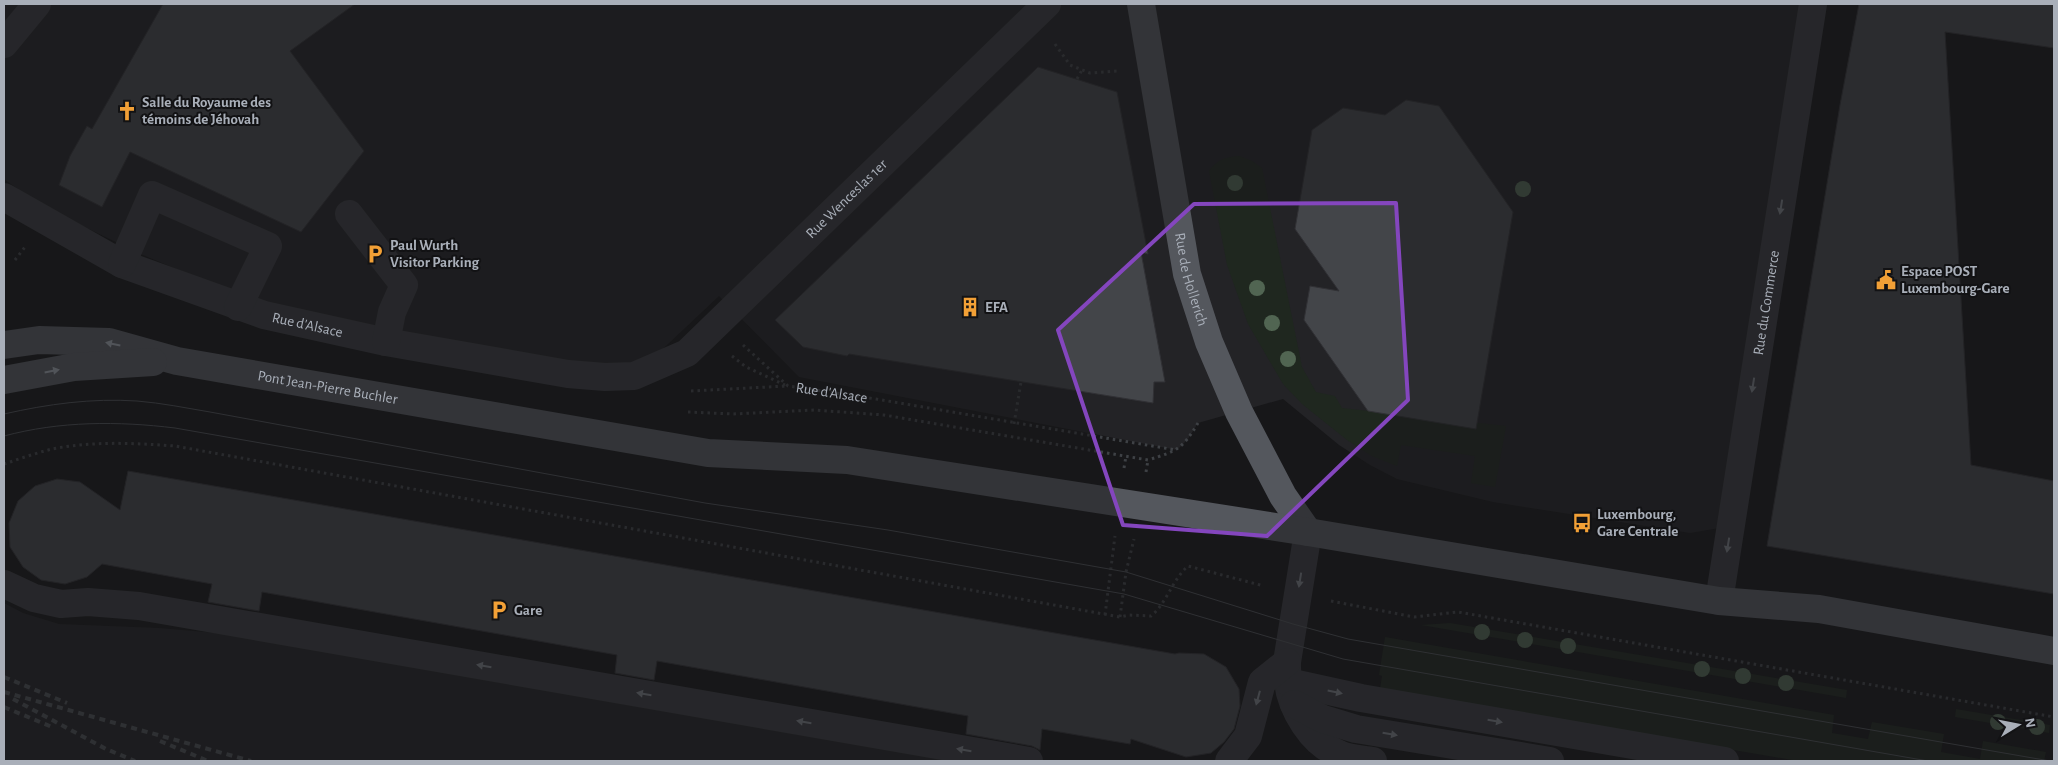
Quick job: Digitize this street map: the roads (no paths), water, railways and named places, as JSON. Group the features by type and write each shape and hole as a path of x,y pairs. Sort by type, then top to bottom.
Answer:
{"main road":[{"name":"Rue de Hollerich","path":"1141,4 1187,274 1209,342 1239,412 1283,496 1308,532"},
{"name":"Pont Jean-Pierre Buchler","path":"4,345 39,340 110,342 177,361 708,453 847,460 1308,532 1719,601 1819,609 2054,651"},
{"name":"Pont Jean-Pierre Buchler","path":"4,380 74,366 177,361"}],"street":[{"path":"4,44 37,4"},
{"name":"Rue Wenceslas 1er","path":"634,376 687,353 1047,4"},
{"name":"Rue du Commerce","path":"1719,601 1813,4"},
{"path":"122,264 152,195 268,246 238,307"},
{"name":"Rue d'Alsace","path":"6,203 122,264 264,315 386,342 568,374 605,377 634,376"},
{"path":"349,214 404,285 392,312 386,342"},
{"path":"1308,532 1290,683 1304,724 1326,748 1340,755 1373,761"},
{"path":"4,584 34,598 61,604 88,602 139,606 1029,761"},
{"path":"1229,761 1248,736 1262,682 1290,683 1361,698 1696,758 1725,761"},
{"path":"1290,683 1323,719 1356,729 1550,761"}],"tram line":[{"path":"4,414 37,407 87,401 120,400 174,406 705,503 888,530 1126,572 1293,624 1348,639 2050,761"},
{"path":"4,436 46,427 89,424 132,424 175,428 1124,594 1343,659 1928,761"}],"railway":[{"path":"4,677 67,703"},
{"path":"4,692 251,761"},
{"path":"13,699 106,749 135,761"},
{"path":"4,707 52,727"},
{"path":"160,741 208,761"}],"place":[{"name":"Salle du Royaume des témoins de Jéhovah","path":"127,111"},
{"name":"Paul Wurth Visitor Parking","path":"375,254"},
{"name":"Espace POST Luxembourg-Gare","path":"1886,280"},
{"name":"EFA","path":"970,307"},
{"name":"Luxembourg, Gare Centrale","path":"1582,523"},
{"name":"Gare","path":"499,610"}]}
